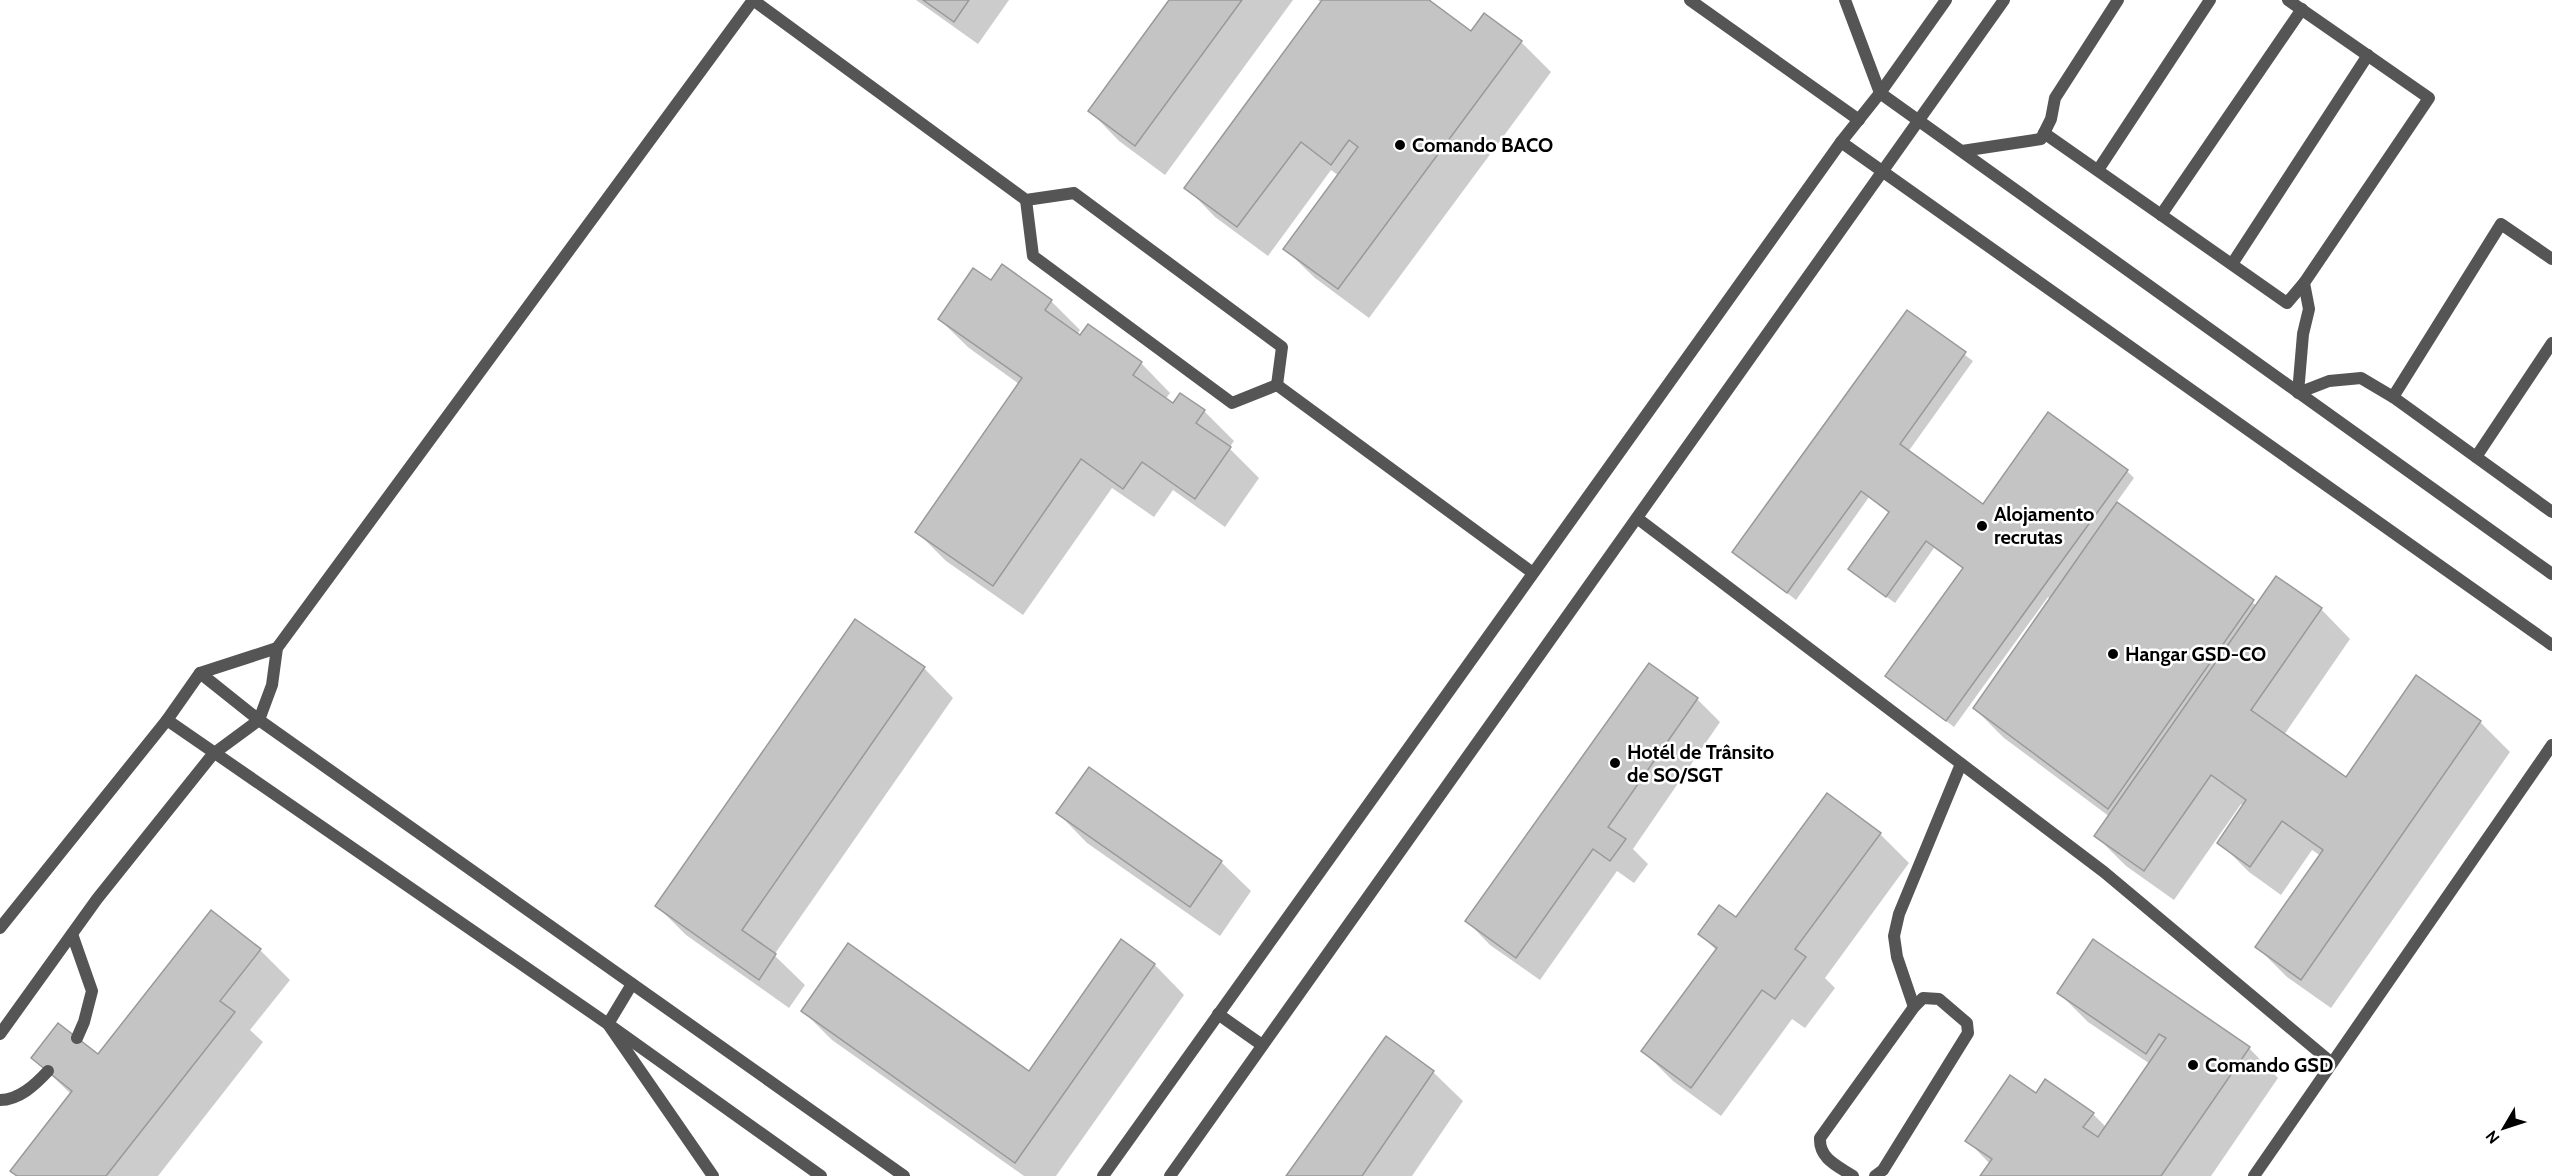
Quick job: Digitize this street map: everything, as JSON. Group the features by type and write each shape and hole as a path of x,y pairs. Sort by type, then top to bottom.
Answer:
{"lane":[{"path":"0,1034 97,899 213,754 260,720 272,686 277,648 753,0 1026,200 1074,193 1282,347 1277,385"},
{"path":"1690,0 1859,120"},
{"path":"1845,0 1880,93 2552,574"},
{"path":"1103,1176 1533,573 1946,0"},
{"path":"1170,1176 2004,0"},
{"path":"1962,151 2041,139 2051,119 2055,98 2118,0"},
{"path":"2098,170 2210,0"},
{"path":"2044,133 2287,303 2304,283 2429,98 2288,0"},
{"path":"2161,215 2302,9"},
{"path":"2232,264 2368,55"},
{"path":"1842,142 2552,645"},
{"path":"1026,200 1033,256 1222,396 1232,403 1277,385"},
{"path":"2392,397 2501,224 2552,259"},
{"path":"2298,393 2303,334 2309,309 2304,283"},
{"path":"2476,457 2552,343"},
{"path":"2298,393 2329,381 2361,378 2392,397 2552,512"},
{"path":"1277,385 1533,573"},
{"path":"1637,518 2104,872 2332,1063"},
{"path":"0,928 167,720 200,673 277,648"},
{"path":"200,673 260,720 904,1176"},
{"path":"167,720 213,754 608,1024 821,1176"},
{"path":"2254,1176 2552,745"},
{"path":"1914,1006 1897,957 1894,936 1899,914 1961,764"},
{"path":"72,934 92,991 84,1022 77,1038"},
{"path":"608,1024 632,984"},
{"path":"1853,1176 1822,1155 1820,1138 1914,1006 1923,998 1939,999 1967,1023 1968,1033 1883,1170 1875,1176"},
{"path":"1218,1014 1262,1045"},
{"path":"608,1024 713,1176"},
{"path":"0,1100 12,1100 38,1082 48,1071"}],"building":[{"path":"923,0 969,0 954,22"},
{"path":"1169,0 1242,0 1135,146 1088,111"},
{"name":"Comando BACO","path":"1322,0 1429,0 1471,31 1484,13 1522,41 1338,289 1283,249 1358,147 1349,140 1331,165 1301,142 1237,227 1184,188"},
{"path":"1002,264 1052,300 1045,310 1080,335 1088,324 1142,362 1133,375 1173,403 1180,393 1205,410 1196,423 1231,447 1195,499 1142,462 1123,489 1081,459 993,586 915,532 1022,378 938,319 973,268 991,280"},
{"name":"Alojamento recrutas","path":"1907,310 1966,352 1900,444 1983,504 2048,412 2128,470 1946,721 1885,676 1963,568 1926,541 1886,597 1848,569 1889,512 1861,491 1787,593 1732,552"},
{"name":"Hangar GSD-CO","path":"2117,502 2254,600 2108,809 1973,708"},
{"path":"2276,576 2322,608 2251,710 2346,777 2416,675 2481,721 2301,980 2255,947 2323,850 2282,821 2250,867 2217,843 2246,800 2211,775 2144,871 2094,836"},
{"path":"855,619 925,667 742,930 776,954 759,980 655,906"},
{"name":"Hotél de Trânsito de SO/SGT","path":"1649,663 1698,698 1608,827 1626,839 1610,861 1593,849 1516,958 1465,921"},
{"path":"1089,767 1222,861 1190,907 1056,813"},
{"path":"1827,793 1881,833 1795,949 1806,957 1775,999 1762,990 1691,1088 1641,1051 1717,948 1698,934 1719,905 1736,917"},
{"path":"211,910 261,949 220,1001 235,1012 106,1176 17,1176 10,1171 72,1091 31,1058 58,1023 98,1054"},
{"path":"1121,939 1155,964 1015,1163 801,1011 848,943 1029,1071"},
{"name":"Comando GSD","path":"2093,939 2250,1047 2161,1176 1980,1176 1992,1159 1965,1141 2010,1075 2036,1093 2045,1079 2094,1113 2083,1127 2098,1137 2166,1038 2159,1034 2146,1054 2057,993"},
{"path":"1386,1036 1434,1071 1362,1176 1286,1176"}],"place":[{"name":"Comando BACO","path":"1400,145"},
{"name":"Alojamento recrutas","path":"1982,526"},
{"name":"Hangar GSD-CO","path":"2113,654"},
{"name":"Hotél de Trânsito de SO/SGT","path":"1615,763"},
{"name":"Comando GSD","path":"2193,1065"}]}
